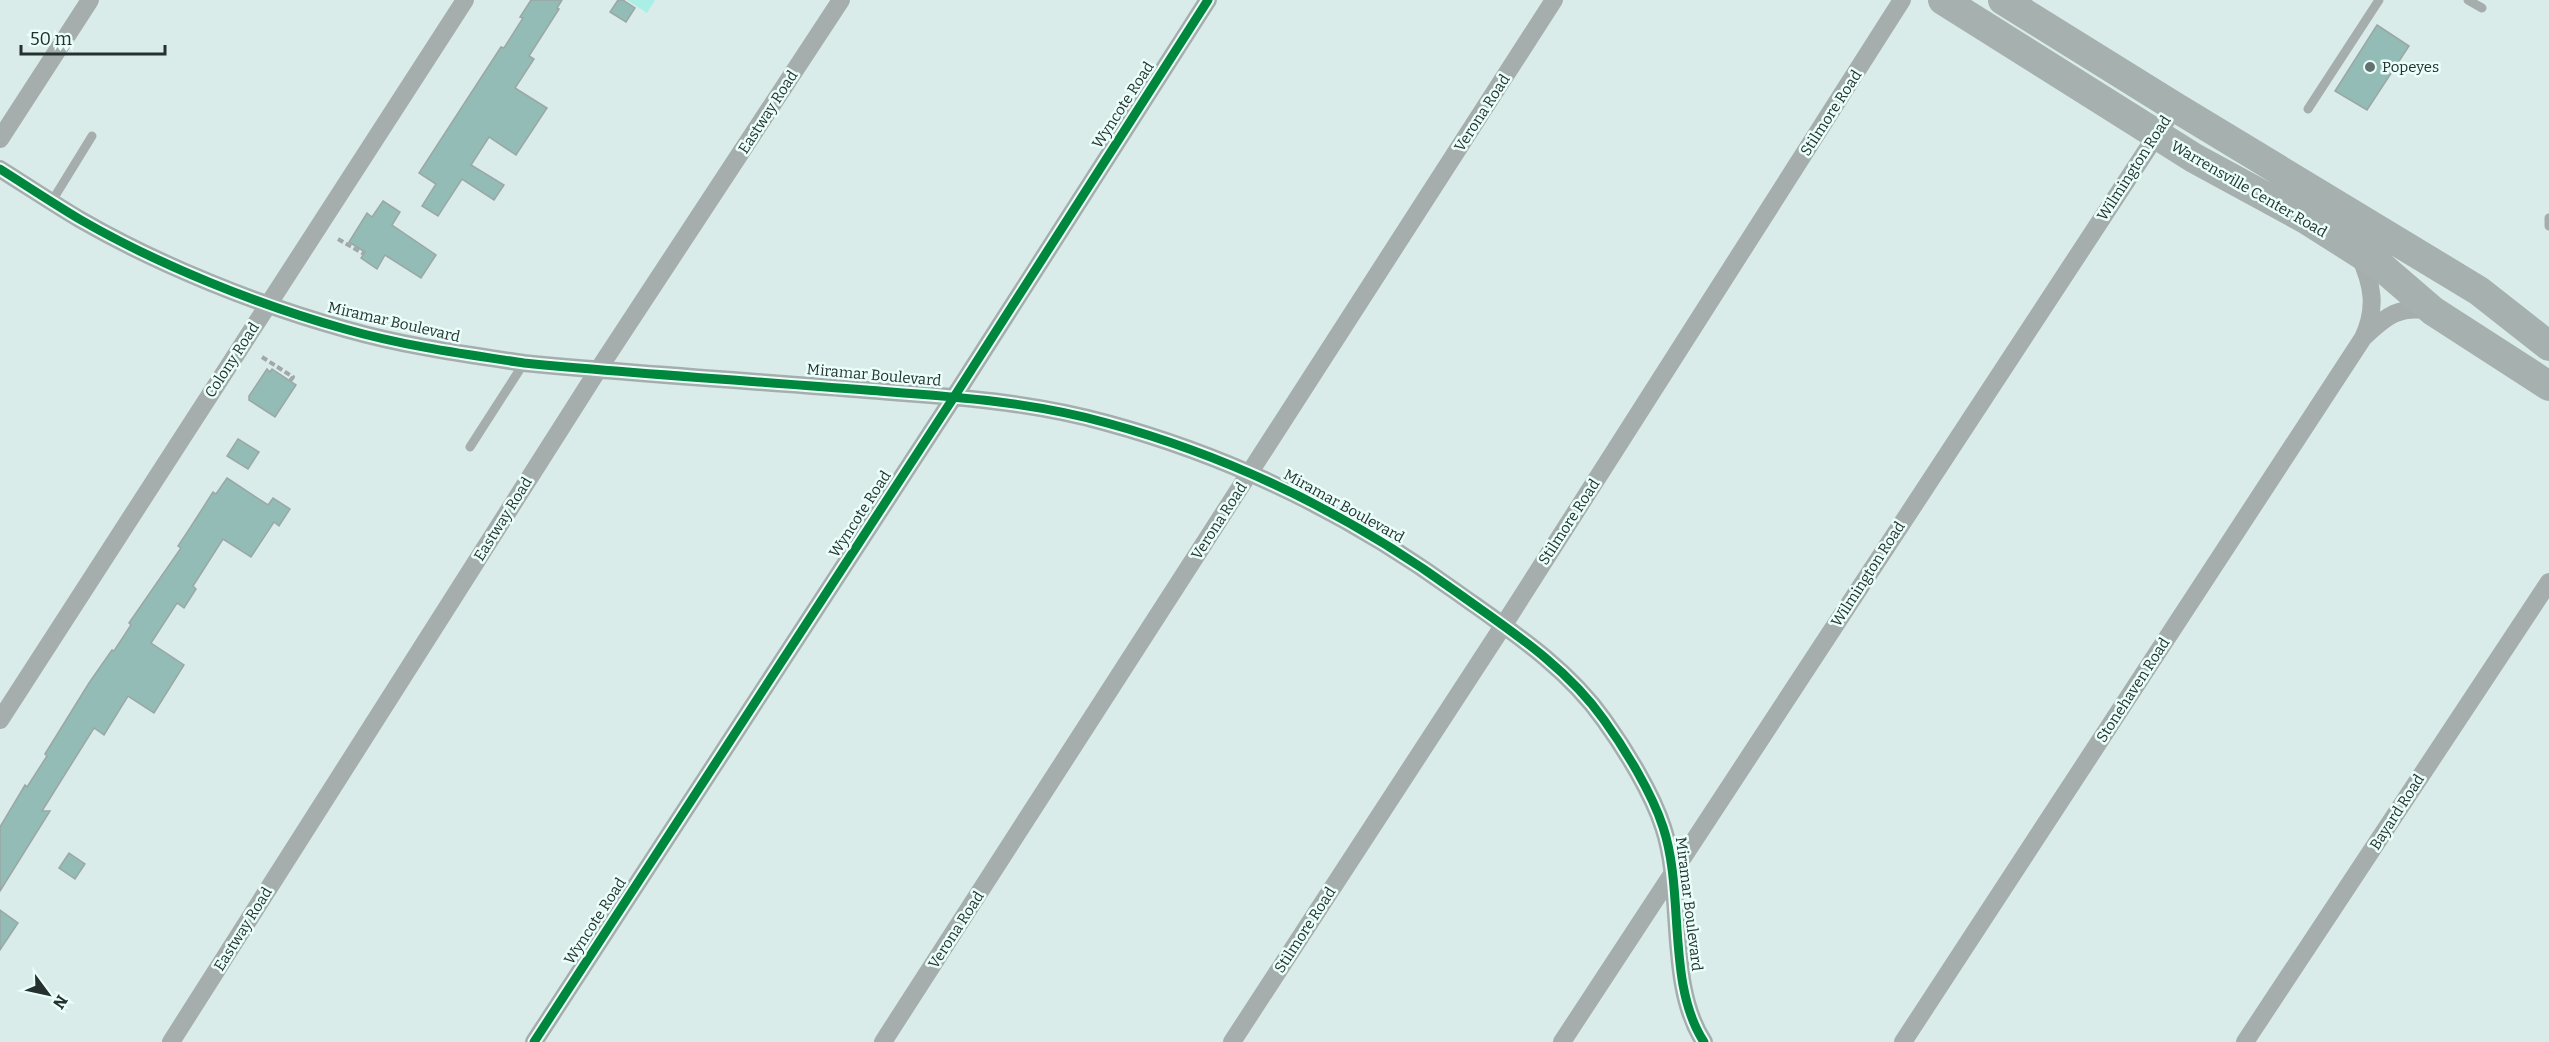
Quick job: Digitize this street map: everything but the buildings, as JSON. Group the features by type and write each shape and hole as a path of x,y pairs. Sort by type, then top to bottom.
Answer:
{"main road":[{"name":"Warrensville Center Road","path":"1943,0 2156,135 2306,219 2383,268 2433,311 2549,387"},
{"name":"Warrensville Center Road","path":"2003,0 2479,291 2549,346"}],"street":[{"path":"0,139 90,0"},
{"name":"Colony Road","path":"0,720 465,0"},
{"name":"Eastway Road","path":"171,1042 598,370 841,0"},
{"name":"Wyncote Road","path":"534,1042 954,397 1208,0"},
{"name":"Verona Road","path":"883,1042 1554,0"},
{"name":"Stilmore Road","path":"1232,1042 1503,626 1902,0"},
{"name":"Wilmington Road","path":"1562,1042 2175,107"},
{"name":"Miramar Boulevard","path":"0,169 123,243 178,268 268,304 345,329 396,342 524,363 954,397 1026,406 1105,422 1163,440 1251,473 1307,500 1369,533 1503,626 1550,662 1579,689 1604,720 1630,759 1664,827 1672,873 1687,1003 1704,1042"},
{"name":"Stonehaven Road","path":"1903,1042 2363,338 2373,309 2373,291 2356,251"},
{"name":"Stonehaven Road","path":"2363,338 2391,315 2401,310 2433,311"},
{"name":"Bayard Road","path":"2245,1042 2549,582"}],"lane":[{"path":"2308,109 2379,0"},
{"path":"2468,0 2482,8"},
{"path":"52,201 92,136"},
{"path":"2549,218 2549,226"},
{"path":"470,447 524,363"}],"path":[{"path":"338,239 364,254"},
{"path":"262,357 293,377 290,381"}],"green space":[{"path":"627,0 655,0 647,13"}],"cycle path":[{"path":"534,1042 954,397 1208,0"},
{"path":"0,169 111,237 176,268 278,308 367,335 434,349 524,363 957,397 1048,409 1107,423 1199,453 1244,471 1332,513 1415,563 1554,665 1589,701 1621,744 1652,800 1663,827 1670,853 1680,966 1685,993 1692,1019 1704,1042"}],"place":[{"name":"Popeyes","path":"2370,67"}]}
